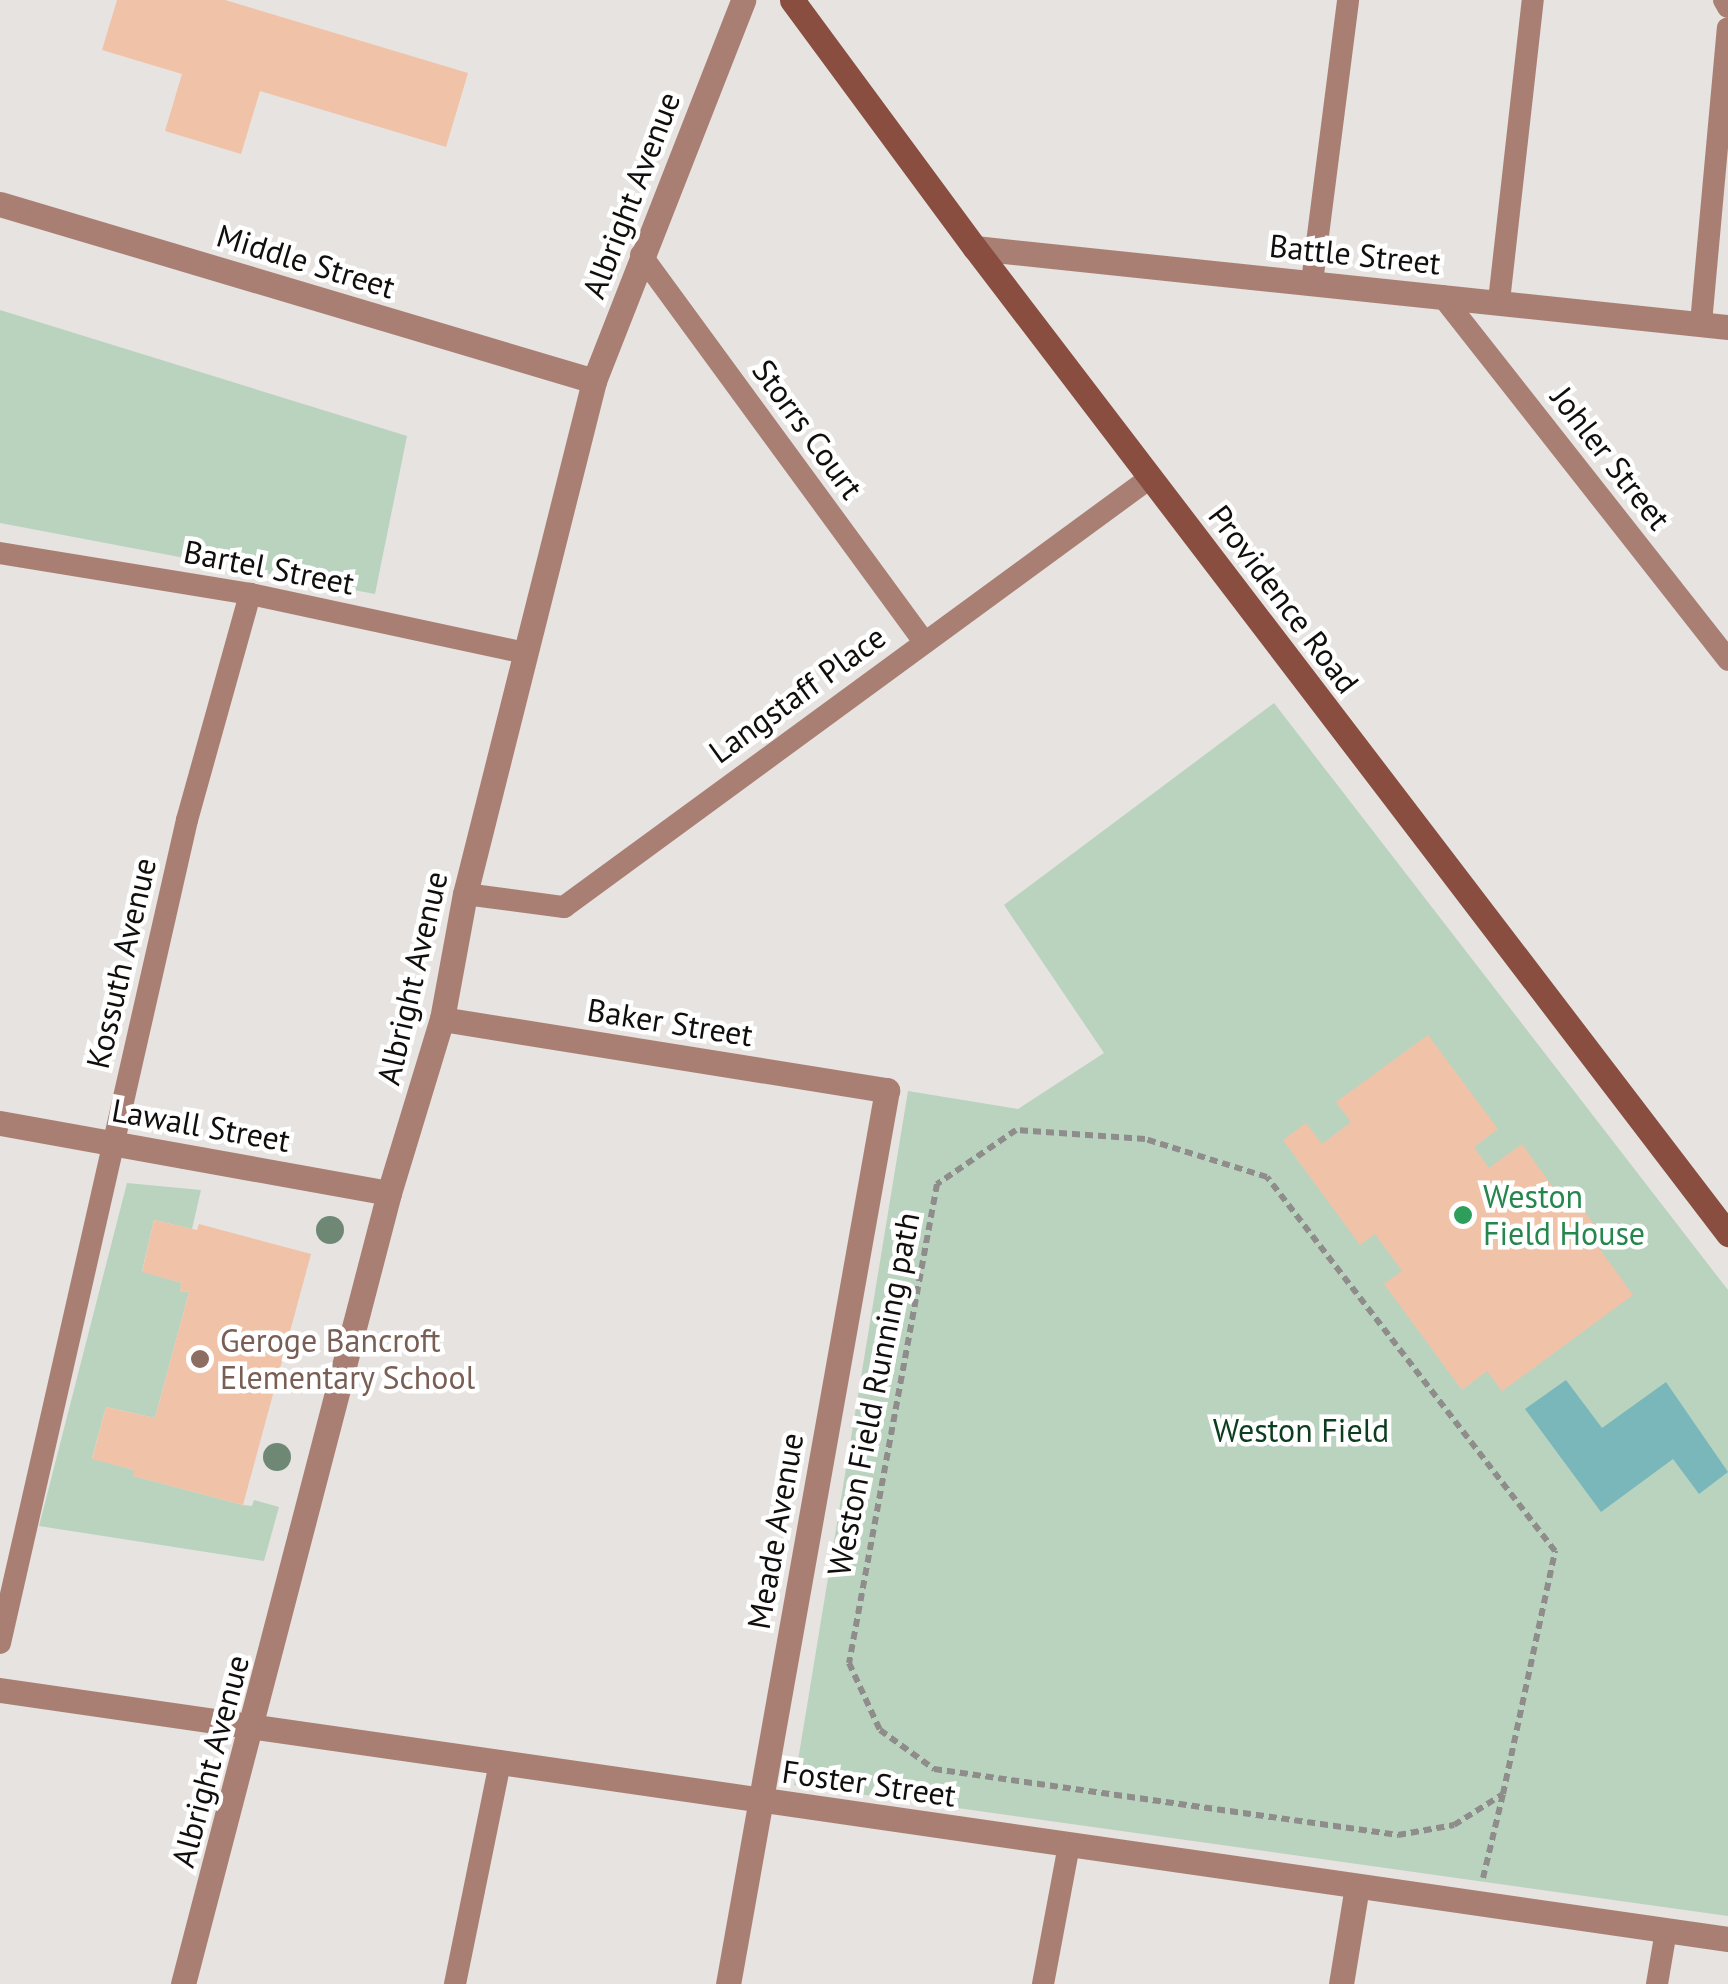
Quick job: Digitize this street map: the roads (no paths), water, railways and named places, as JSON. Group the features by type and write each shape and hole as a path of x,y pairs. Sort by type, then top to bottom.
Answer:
{"main road":[{"name":"Providence Road","path":"792,0 974,248 1728,1234"}],"street":[{"name":"Albright Avenue","path":"183,1984 254,1727 390,1192 442,1019 465,894 594,381 743,0"},
{"name":"Middle Street","path":"0,204 594,381"},
{"name":"Battle Street","path":"974,248 1728,327"},
{"name":"Baker Street","path":"442,1019 887,1090"},
{"name":"Meade Avenue","path":"728,1984 887,1090"},
{"name":"Lawall Street","path":"0,1123 390,1192"},
{"name":"Foster Street","path":"0,1690 1728,1940"},
{"path":"1341,1984 1357,1886"}],"lane":[{"path":"1312,282 1348,0"},
{"path":"1500,301 1533,0"},
{"path":"1724,0 1728,7"},
{"path":"1702,324 1728,28"},
{"name":"Storrs Court","path":"641,256 923,641"},
{"name":"Johler Street","path":"1442,296 1728,660"},
{"name":"Langstaff Place","path":"465,894 564,907 1150,478"},
{"name":"Bartel Street","path":"0,553 250,594 525,653"},
{"name":"Kossuth Avenue","path":"0,1642 188,820 250,594"},
{"path":"455,1984 500,1762"},
{"path":"1042,1984 1069,1845"},
{"path":"1657,1984 1666,1930"}],"water":[{"path":"1566,1380 1602,1428 1666,1382 1728,1472 1699,1494 1673,1459 1601,1512 1525,1409"}],"place":[{"name":"Weston Field House","path":"1463,1215"},
{"name":"Geroge Bancroft Elementary School","path":"200,1359"}],"park label":[{"name":"Weston Field","path":"1301,1430"}]}
